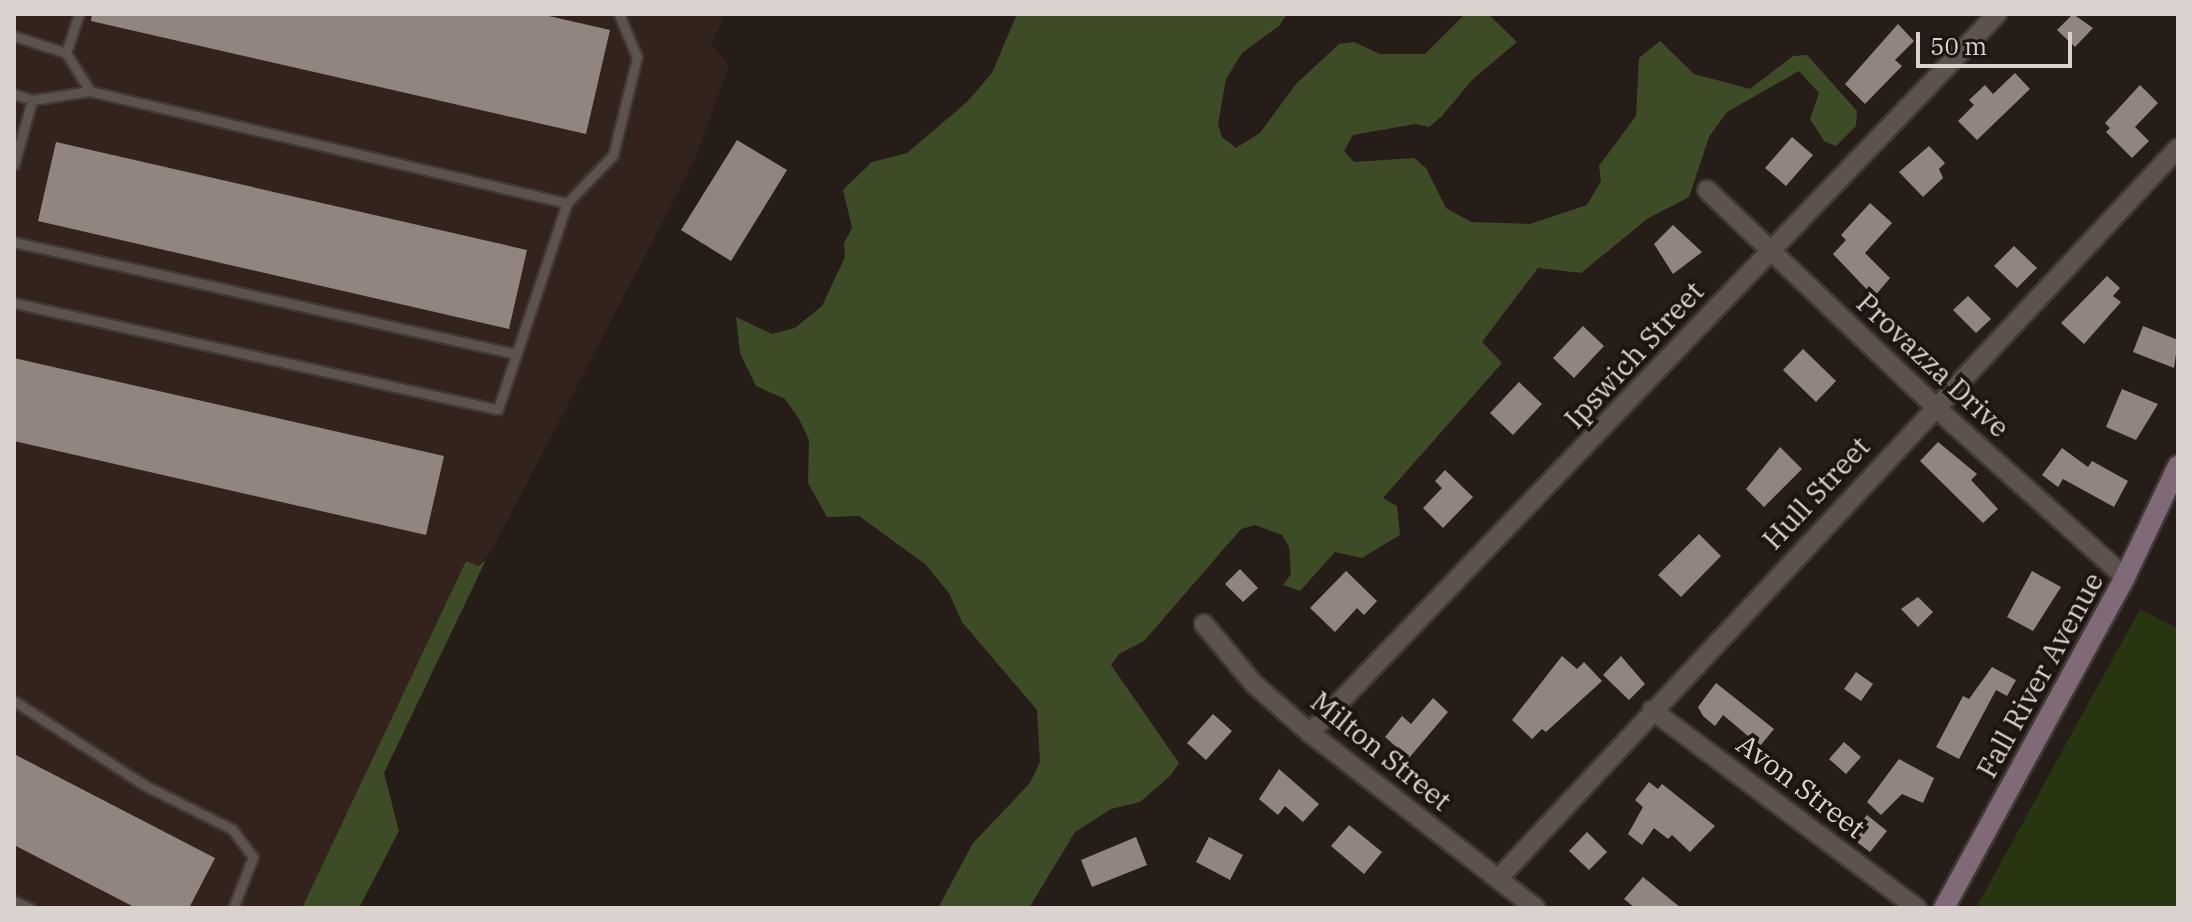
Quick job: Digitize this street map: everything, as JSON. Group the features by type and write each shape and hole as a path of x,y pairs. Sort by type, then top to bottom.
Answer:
{"main road":[{"name":"Fall River Avenue","path":"1944,908 2125,577 2178,466"}],"street":[{"name":"Ipswich Street","path":"1310,733 1997,14"},
{"name":"Hull Street","path":"1498,879 2178,148"},
{"name":"Provazza Drive","path":"1707,190 2125,577"},
{"name":"Milton Street","path":"1204,624 1254,684 1310,733 1536,908"},
{"name":"Avon Street","path":"1652,710 1917,908"}],"lane":[{"path":"66,53 79,14"},
{"path":"14,303 498,409 567,203 613,155 637,57 619,14"},
{"path":"14,36 66,53 90,91"},
{"path":"14,94 32,100 90,91 567,203"},
{"path":"14,165 32,100"},
{"path":"14,242 516,354"},
{"path":"14,701 146,786 232,829 253,857 233,908"},
{"path":"14,901 30,908"}],"shaded area":[{"path":"14,14 725,14 711,44 729,66 694,161 492,550 478,566 466,561 302,908 14,908"}],"green space":[{"path":"1017,14 1287,14 1279,26 1242,53 1226,79 1218,124 1222,137 1236,148 1260,133 1296,84 1339,44 1354,42 1380,54 1425,54 1465,14 1488,14 1517,42 1472,80 1442,116 1429,127 1415,124 1353,135 1344,151 1354,162 1414,158 1426,168 1446,208 1471,222 1530,224 1587,205 1601,181 1599,166 1636,116 1639,58 1660,41 1694,74 1750,89 1793,56 1807,55 1857,111 1856,126 1836,146 1824,141 1810,119 1819,93 1799,71 1727,112 1709,137 1689,197 1647,219 1581,273 1538,268 1482,342 1502,363 1383,498 1397,506 1400,535 1362,558 1335,552 1300,591 1283,585 1291,574 1289,547 1282,535 1255,525 1241,529 1144,641 1119,654 1111,665 1179,763 1170,776 1140,802 1111,809 1075,832 1029,908 938,908 973,843 1030,783 1040,762 1037,710 962,622 949,593 925,564 859,516 827,517 808,483 809,440 785,399 756,386 740,353 736,317 772,334 795,328 822,306 845,257 844,243 852,228 843,190 872,162 907,153 967,102 992,73"},
{"path":"486,560 384,773 399,831 359,908 302,908 466,561 478,566"},
{"path":"2140,609 2178,629 2178,908 1976,908"}],"building":[{"path":"92,14 540,14 610,30 586,134 91,21"},
{"path":"2073,14 2093,28 2075,47 2057,30"},
{"path":"1898,24 1914,41 1895,60 1902,66 1865,104 1845,84"},
{"path":"2015,73 2030,89 1977,140 1958,121 1974,105 1969,100 1985,85 1993,94"},
{"path":"2140,85 2158,103 2135,127 2149,141 2132,158 2106,132 2110,128 2105,123"},
{"path":"1792,137 1813,155 1786,186 1765,168"},
{"path":"737,140 787,170 731,261 681,230"},
{"path":"56,142 527,250 509,329 38,221"},
{"path":"1929,146 1945,163 1939,169 1943,178 1923,197 1899,172"},
{"path":"1870,203 1892,223 1865,253 1890,278 1874,297 1833,254 1846,240 1841,235"},
{"path":"1673,225 1702,252 1673,274 1654,244"},
{"path":"2014,246 2037,268 2017,288 1994,266"},
{"path":"2107,276 2120,288 2113,296 2121,302 2084,344 2061,323"},
{"path":"1968,296 1991,319 1976,333 1953,310"},
{"path":"1583,326 1604,346 1574,378 1553,358"},
{"path":"2143,326 2178,340 2174,368 2133,352"},
{"path":"1803,349 1836,381 1816,402 1783,370"},
{"path":"14,358 444,456 426,535 14,441"},
{"path":"1519,382 1542,404 1513,435 1490,413"},
{"path":"2122,389 2158,404 2136,440 2106,427"},
{"path":"1938,442 1977,474 1971,480 1998,509 1983,523 1920,461"},
{"path":"1780,447 1802,469 1764,507 1746,489"},
{"path":"2062,448 2088,467 2092,461 2128,481 2114,507 2063,479 2058,487 2042,475"},
{"path":"1445,470 1473,497 1443,528 1423,508 1442,488 1435,481"},
{"path":"1699,534 1721,556 1681,597 1658,575"},
{"path":"1240,569 1258,588 1243,602 1225,584"},
{"path":"1346,571 1377,601 1364,615 1357,608 1335,632 1310,608"},
{"path":"2032,571 2061,587 2033,631 2007,617"},
{"path":"1918,597 1933,612 1918,627 1901,609"},
{"path":"1562,656 1577,669 1584,662 1602,681 1546,732 1542,729 1532,739 1512,720"},
{"path":"1621,656 1645,684 1629,700 1603,675"},
{"path":"1992,667 2016,680 2007,696 1996,690 1959,759 1936,747 1963,696 1969,699"},
{"path":"1856,672 1873,684 1861,701 1844,689"},
{"path":"1716,683 1774,729 1760,746 1723,715 1715,726 1703,716 1698,707"},
{"path":"1433,698 1448,712 1409,758 1385,737 1402,716 1411,724"},
{"path":"1213,714 1232,731 1206,760 1187,743"},
{"path":"1844,742 1861,757 1846,774 1829,759"},
{"path":"14,754 215,858 189,908 136,908 14,845"},
{"path":"1899,759 1934,778 1923,803 1902,794 1881,815 1867,802"},
{"path":"1279,769 1319,804 1303,822 1285,806 1278,815 1259,799"},
{"path":"1649,782 1658,789 1662,784 1715,826 1690,852 1672,835 1668,839 1654,828 1642,845 1628,834 1643,807 1635,800"},
{"path":"1867,815 1887,831 1870,852 1849,836"},
{"path":"1349,825 1382,852 1364,874 1331,846"},
{"path":"1587,832 1607,852 1589,870 1569,851"},
{"path":"1136,837 1147,865 1092,887 1081,860"},
{"path":"1209,837 1243,855 1230,880 1196,862"},
{"path":"1643,877 1681,908 1635,908 1624,899"}]}
